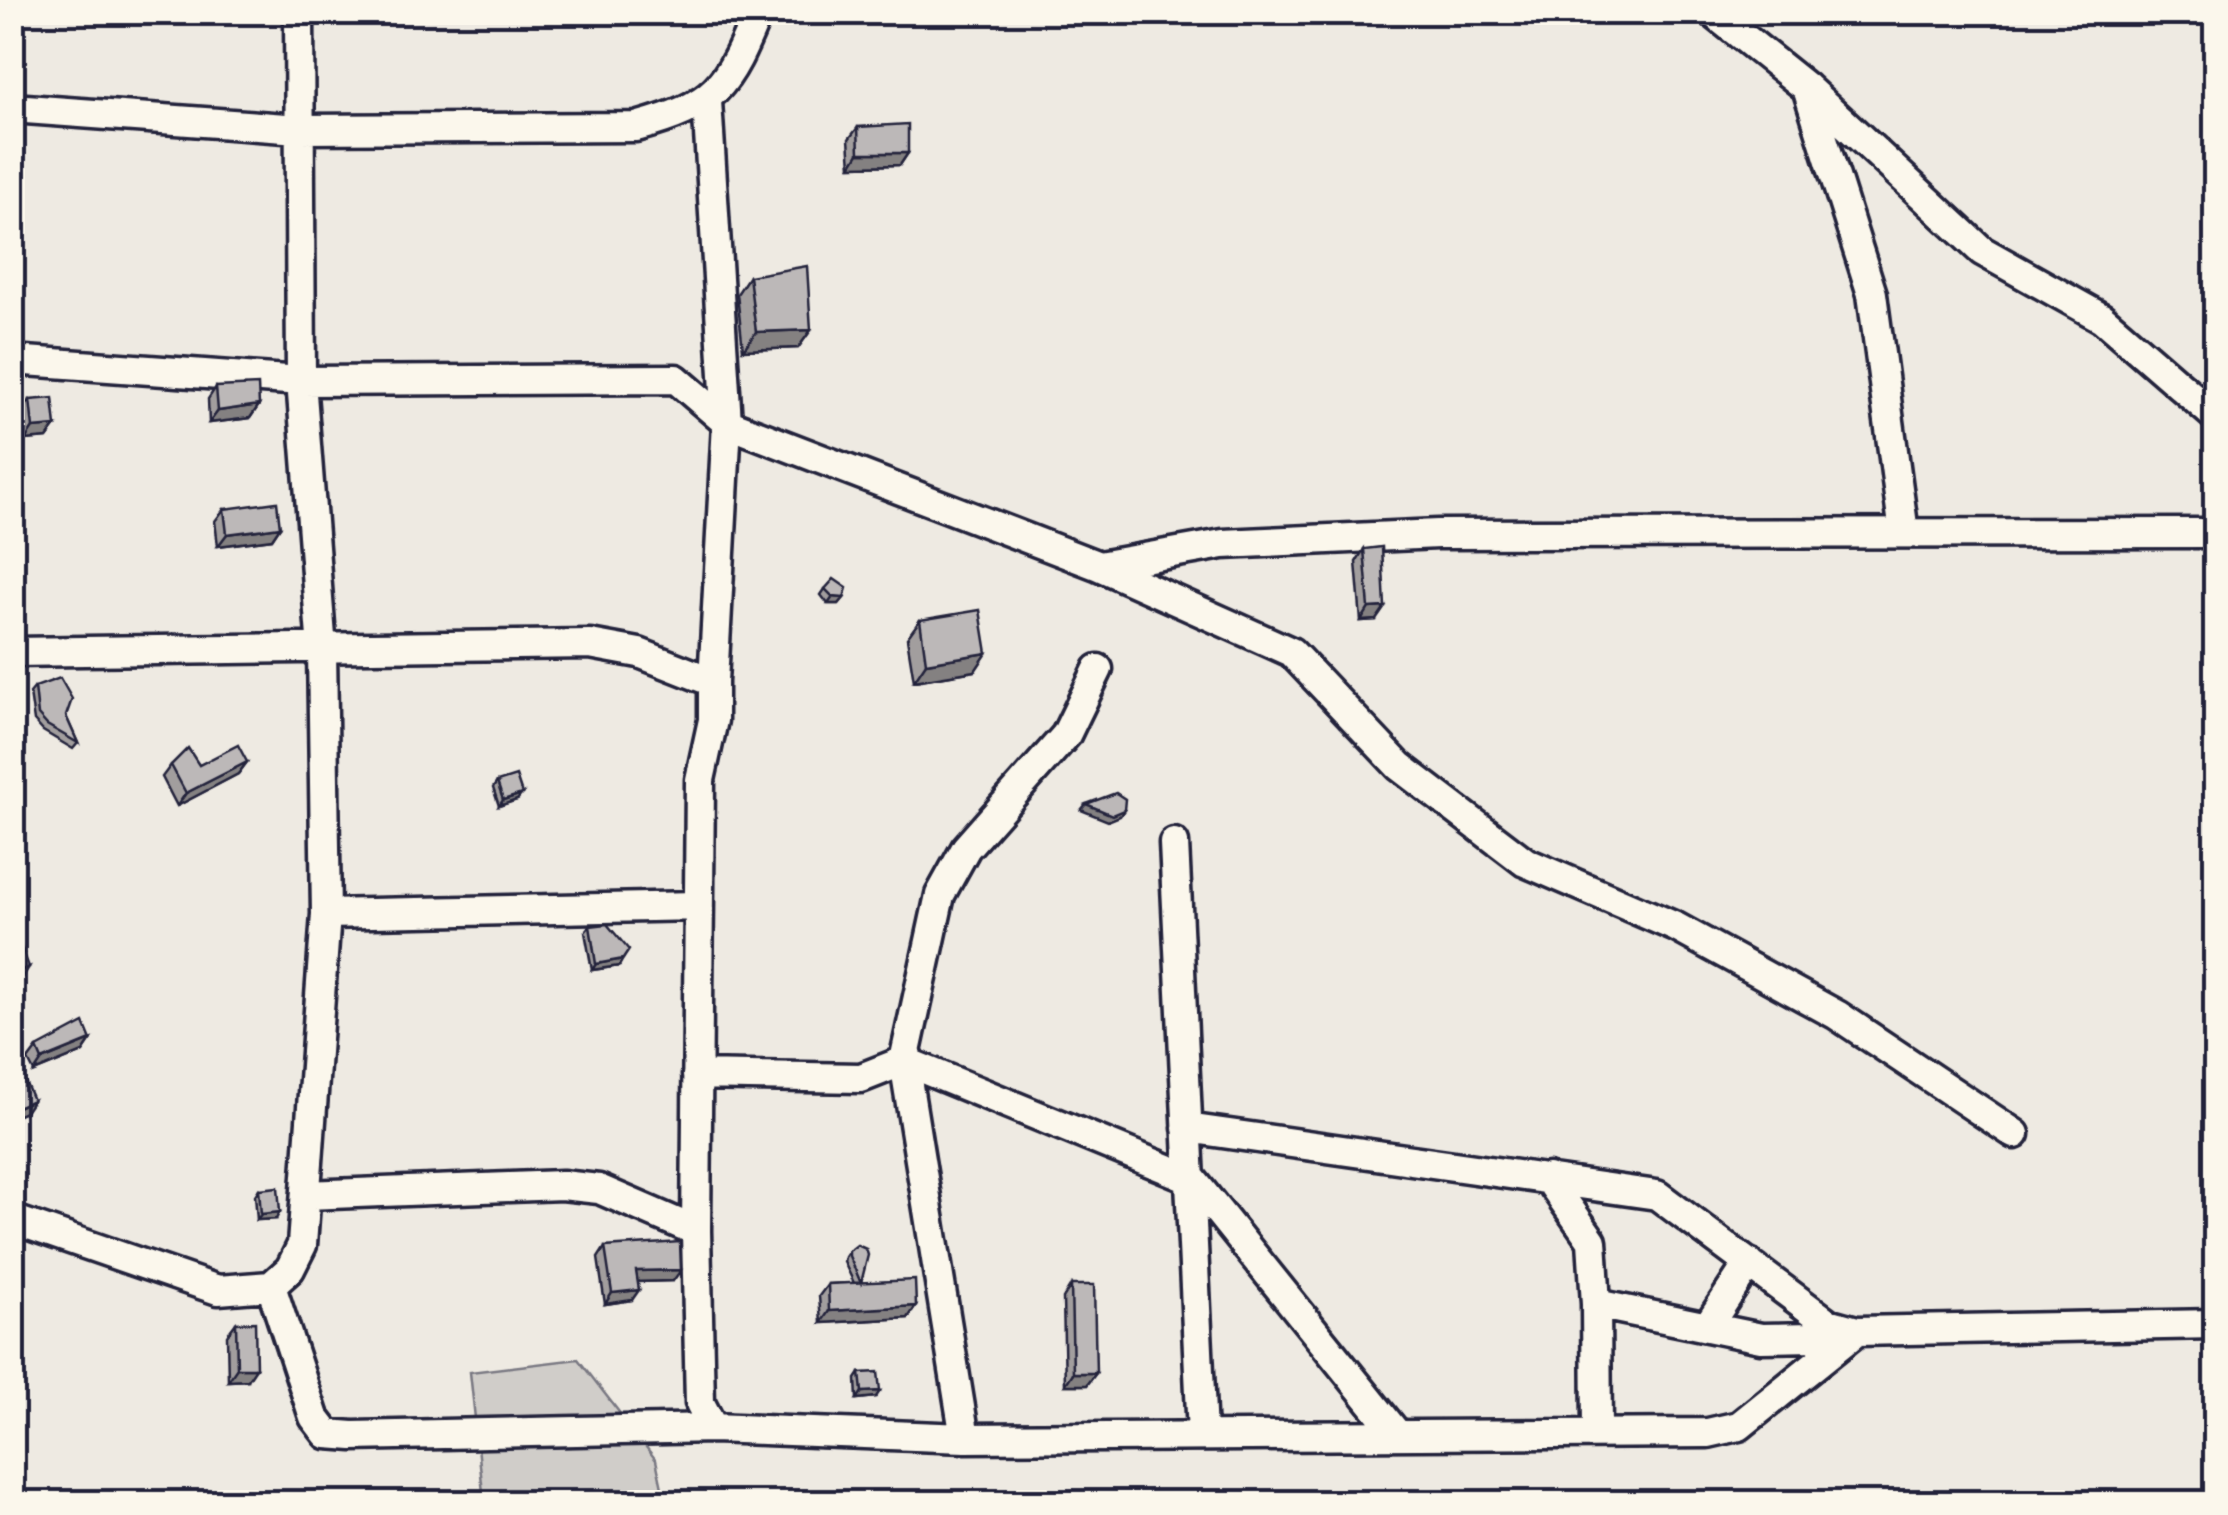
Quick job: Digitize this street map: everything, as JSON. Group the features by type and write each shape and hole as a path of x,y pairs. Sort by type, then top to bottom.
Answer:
{"street":[{"path":"12,1220 218,1290 271,1286 290,1269 302,1244 326,914 322,650 301,381 299,12"},
{"path":"12,108 298,130 636,128 674,117 706,101 735,70 758,12"},
{"path":"1712,12 1807,88 1982,251 2102,318 2216,417"},
{"path":"1807,88 1872,294 1904,533"},
{"path":"706,101 728,424 712,720 700,780 697,906 700,1403 713,1428"},
{"path":"12,360 301,381 676,379 728,424 1099,566 1291,652 1399,766 1525,862 1676,928 1837,1015 2015,1134"},
{"path":"1099,566 1224,544 1399,536 2216,533"},
{"path":"12,652 590,644 639,653 713,682"},
{"path":"966,1438 904,1061 940,895 966,848 1066,735 1098,669"},
{"path":"1174,843 1202,1436"},
{"path":"326,914 697,906"},
{"path":"697,1076 861,1078 904,1061 1192,1179 1397,1434"},
{"path":"1187,1128 1658,1195 1828,1323 1857,1332"},
{"path":"1548,1178 1592,1241 1597,1433"},
{"path":"306,1195 562,1185 599,1189 696,1231"},
{"path":"1708,1326 1749,1263"},
{"path":"271,1286 314,1417 327,1434 353,1436 713,1428 966,1438 1708,1433 1739,1426 1857,1332"},
{"path":"1596,1304 1761,1338 1857,1332 2216,1324"}],"shaded area":[{"path":"578,1359 656,1460 665,1502 484,1502 470,1372"}],"building":[{"path":"908,124 908,153 859,153 858,127"},
{"path":"807,266 811,330 756,332 749,276"},
{"path":"258,385 259,405 218,411 216,387"},
{"path":"53,398 56,426 33,428 30,400"},
{"path":"277,502 280,527 227,534 224,509"},
{"path":"1382,547 1385,607 1369,608 1364,549"},
{"path":"834,579 847,588 844,598 833,597 825,589"},
{"path":"980,610 987,653 926,663 920,620"},
{"path":"60,678 72,699 66,716 78,743 47,725 38,715 35,687"},
{"path":"238,745 247,762 186,793 171,765 188,748 199,765"},
{"path":"516,776 522,794 503,800 497,782"},
{"path":"1116,793 1125,799 1124,810 1112,815 1086,804"},
{"path":"607,924 629,950 623,959 596,964 590,926"},
{"path":"12,928 29,967 12,974"},
{"path":"84,1023 91,1040 42,1060 37,1048"},
{"path":"20,1070 33,1100 12,1109 12,1073"},
{"path":"278,1187 280,1212 261,1214 259,1189"},
{"path":"680,1242 681,1270 636,1271 639,1290 612,1293 605,1247"},
{"path":"857,1245 866,1249 868,1255 861,1283 849,1256"},
{"path":"915,1280 916,1306 829,1311 828,1284"},
{"path":"1071,1285 1094,1285 1096,1373 1073,1373"},
{"path":"255,1322 256,1368 237,1368 236,1323"},
{"path":"878,1372 880,1391 862,1392 860,1373"}]}
